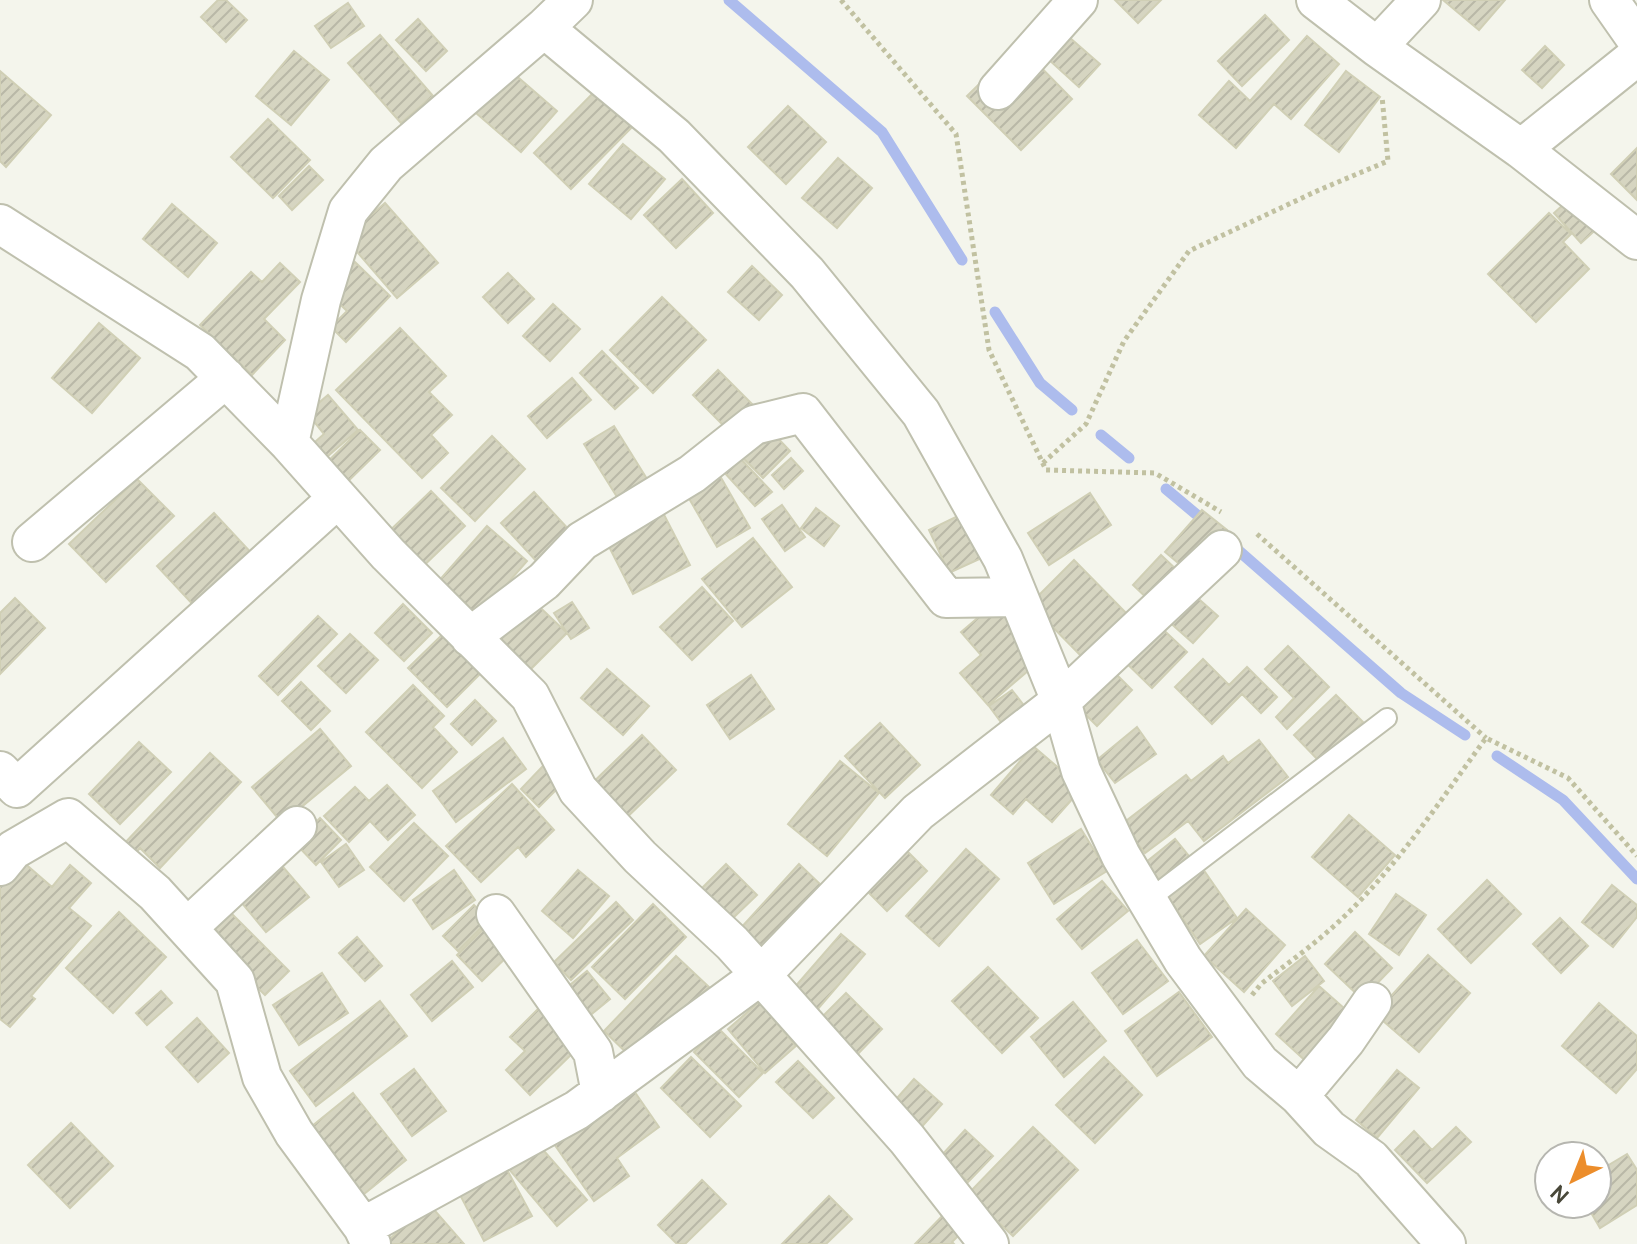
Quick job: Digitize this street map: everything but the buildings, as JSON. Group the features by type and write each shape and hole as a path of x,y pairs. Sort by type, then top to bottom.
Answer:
{"street":[{"path":"289,443 321,300 348,211 386,164 573,0"},
{"path":"998,90 1078,0"},
{"path":"1316,0 1521,149 1637,240"},
{"path":"1377,47 1421,0"},
{"path":"1609,0 1637,40"},
{"path":"544,28 674,136 807,273 921,413 1003,559 1061,701 1081,771 1121,856 1183,960 1260,1063 1299,1096 1329,1129 1371,1159 1446,1244"},
{"path":"1521,149 1637,56"},
{"path":"0,224 200,352 226,378 470,637 530,696 578,790 640,857 732,943 761,975 907,1139 989,1244"},
{"path":"32,542 226,378"},
{"path":"470,637 544,581 582,541 692,474 754,425 803,413 946,598 1018,597"},
{"path":"0,771 17,788 338,498"},
{"path":"0,866 13,850 68,818 155,893 235,981 262,1077 294,1133 367,1235 577,1110 761,975 918,812 1061,701 1222,550"},
{"path":"187,928 297,826"},
{"path":"496,914 593,1052 601,1093"},
{"path":"1299,1096 1346,1040 1372,1002"}],"lane":[{"path":"1147,901 1387,718"}],"path":[{"path":"841,0 956,134 989,350"},
{"path":"1043,463 1086,424 1124,341 1189,251 1388,161 1377,47"},
{"path":"1230,1025 1261,984 1335,926 1379,879 1486,738 1568,778 1637,856"}],"waterway":[{"path":"729,0 882,132 962,260"},
{"path":"995,312 1040,383 1072,410"},
{"path":"1101,435 1129,458"},
{"path":"1166,489 1209,525"},
{"path":"1231,544 1401,693 1465,735"},
{"path":"1497,756 1563,800 1637,879"}]}
